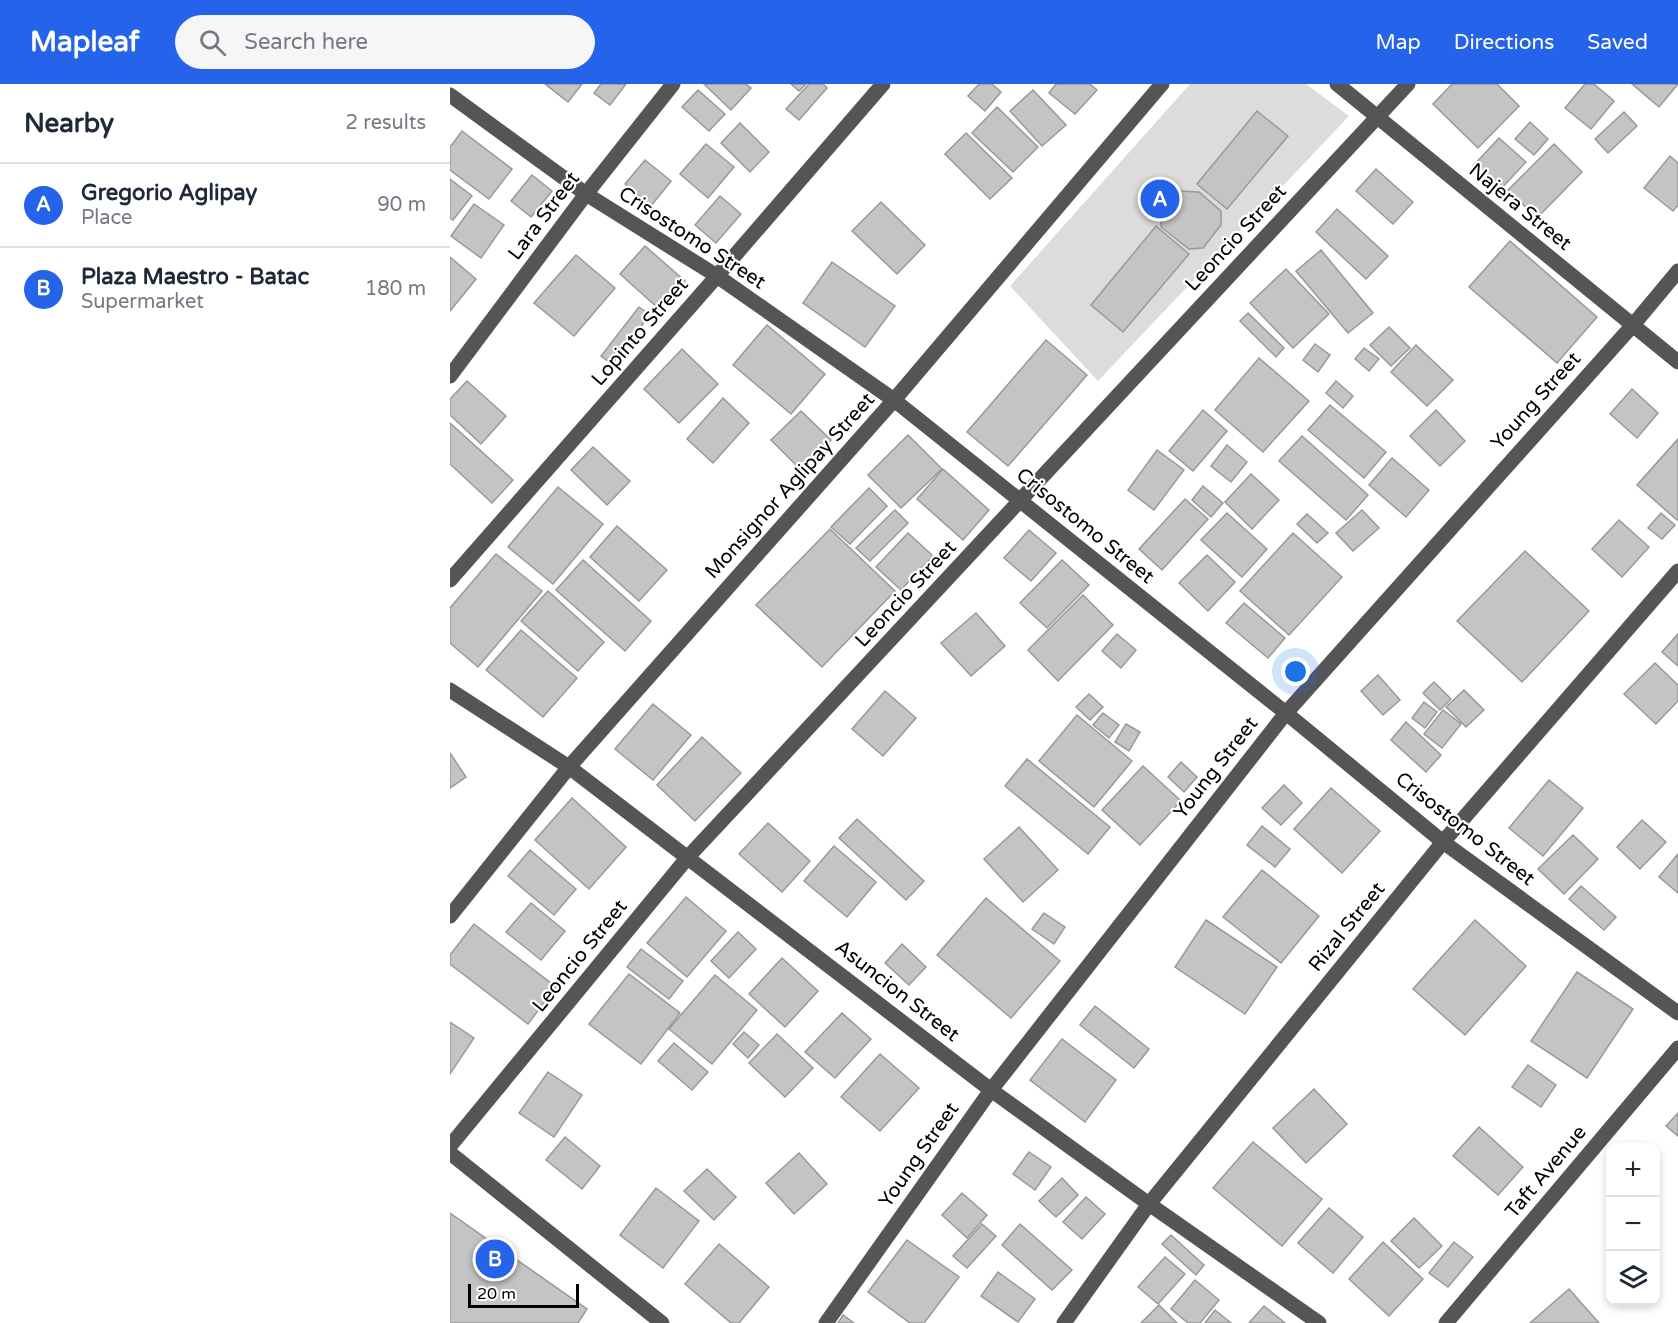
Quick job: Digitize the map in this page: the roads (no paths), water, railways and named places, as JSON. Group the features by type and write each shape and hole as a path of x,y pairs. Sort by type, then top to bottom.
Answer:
{"street":[{"name":"Lara Street","path":"450,376 586,195 674,84"},
{"name":"Lopinto Street","path":"450,580 883,84"},
{"name":"Monsignor Aglipay Street","path":"450,916 569,766 894,400 1162,84"},
{"name":"Najera Street","path":"1336,84 1678,362"},
{"name":"Leoncio Street","path":"450,1146 688,857 1408,84"},
{"name":"Crisostomo Street","path":"450,95 586,195 717,276 894,400 1286,713 1443,842 1678,1013"},
{"name":"Young Street","path":"826,1323 991,1090 1286,713 1633,325 1678,271"},
{"name":"Rizal Street","path":"1064,1323 1149,1204 1443,842 1678,571"},
{"name":"Asuncion Street","path":"450,690 569,766 991,1090 1319,1323"},
{"name":"Taft Avenue","path":"1446,1323 1678,1048"},
{"path":"450,1153 662,1323"}],"place":[{"name":"Gregorio Aglipay","path":"1160,199"},
{"name":"Plaza Maestro - Batac","path":"495,1259"}]}
